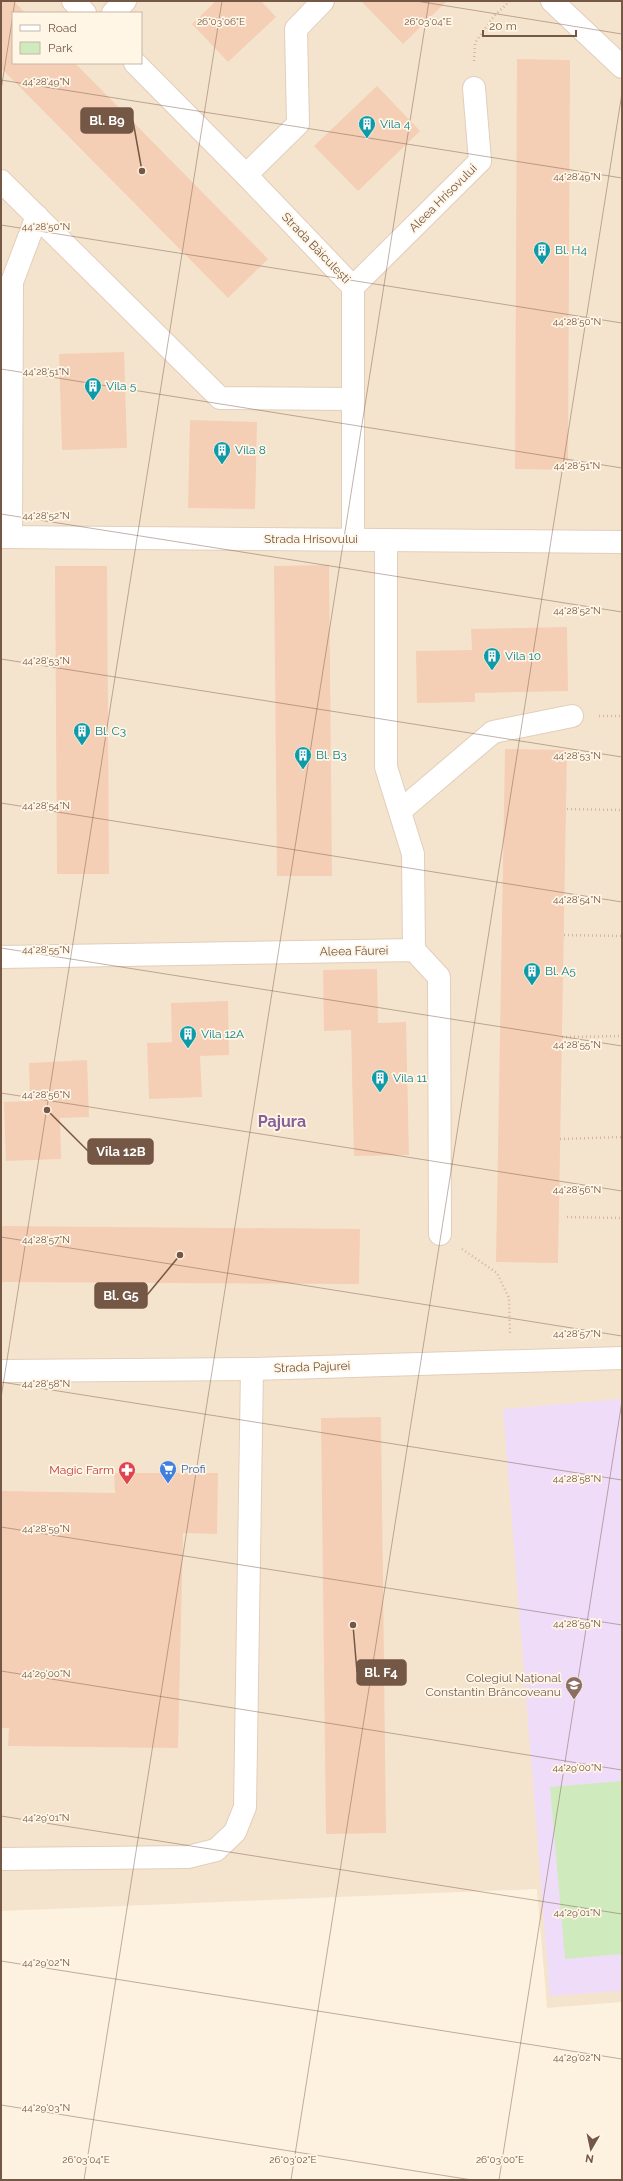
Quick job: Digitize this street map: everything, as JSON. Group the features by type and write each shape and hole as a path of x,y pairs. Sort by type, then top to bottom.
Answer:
{"street":[{"path":"72,1 84,12"},
{"path":"114,12 125,1"},
{"path":"246,175 298,124 296,29 323,1"},
{"path":"552,1 622,66"},
{"name":"Strada Băiculești","path":"135,64 246,175 353,287 353,540"},
{"name":"Aleea Hrisovului","path":"353,287 480,161 474,88"},
{"path":"1,181 220,398 353,399"},
{"path":"6,537 12,282 37,216"},
{"name":"Strada Hrisovului","path":"6,537 622,542"},
{"path":"386,540 386,767 412,854 414,950 439,977 440,1234"},
{"path":"400,811 494,732 572,716"},
{"name":"Aleea Făurei","path":"1,957 414,950"},
{"name":"Strada Pajurei","path":"1,1371 252,1369 622,1358"},
{"path":"1,1859 188,1858 216,1850 235,1832 245,1807 252,1369"}],"path":[{"path":"474,88 475,43 494,16 510,1"},
{"path":"567,809 622,810"},
{"path":"564,935 622,936"},
{"path":"562,1037 622,1036"},
{"path":"560,1139 622,1137"},
{"path":"567,1217 622,1218"},
{"path":"440,1234 497,1273 508,1298 510,1362"}],"shaded area":[{"path":"1,1 622,1 622,2002 547,2008 537,1889 1,1911"},
{"name":"Colegiul Național Constantin Brâncoveanu","path":"622,1399 622,1991 550,1996 503,1409"}],"green space":[{"path":"622,1781 622,1954 565,1959 550,1787"}],"building":[{"path":"1,1 14,1 24,12 12,12 12,64 76,64 268,259 228,298 1,68"},
{"path":"216,1 261,1 276,17 228,62 192,24"},
{"path":"361,1 447,1 403,44"},
{"name":"Bl. H4","path":"517,59 570,60 568,470 515,469"},
{"name":"Vila 4","path":"377,86 420,131 358,191 314,146"},
{"name":"Vila 5","path":"124,352 127,448 62,450 59,354"},
{"name":"Vila 8","path":"190,420 257,422 255,509 188,508"},
{"name":"Bl. B3","path":"329,565 332,876 277,876 274,566"},
{"name":"Bl. C3","path":"55,566 107,566 109,874 57,874"},
{"name":"Vila 10","path":"567,627 568,691 475,693 475,702 417,703 416,651 472,650 471,629"},
{"name":"Bl. A5","path":"505,749 567,750 558,1263 496,1262"},
{"name":"Vila 11","path":"377,969 378,1023 406,1022 409,1155 354,1156 351,1030 324,1031 323,970"},
{"name":"Vila 12A","path":"228,1001 229,1055 200,1056 202,1097 149,1099 147,1043 172,1042 171,1003"},
{"path":"87,1060 89,1117 60,1118 61,1159 6,1161 4,1102 30,1101 29,1063"},
{"path":"1,1226 360,1229 359,1284 1,1282"},
{"path":"381,1417 386,1833 326,1834 321,1418"},
{"path":"114,1473 218,1473 217,1534 183,1533 178,1748 8,1746 9,1728 1,1728 1,1491 115,1493"}],"place":[{"name":"Vila 4","path":"367,139"},
{"name":"Bl. B9","path":"142,171"},
{"name":"Bl. H4","path":"542,265"},
{"name":"Vila 5","path":"93,401"},
{"name":"Vila 8","path":"222,465"},
{"name":"Vila 10","path":"492,671"},
{"name":"Bl. C3","path":"82,746"},
{"name":"Bl. B3","path":"303,770"},
{"name":"Bl. A5","path":"532,986"},
{"name":"Vila 12A","path":"188,1049"},
{"name":"Vila 11","path":"380,1093"},
{"name":"Vila 12B","path":"47,1110"},
{"name":"Bl. G5","path":"180,1255"},
{"name":"Profi","path":"168,1484"},
{"name":"Magic Farm","path":"127,1485"},
{"name":"Bl. F4","path":"353,1625"},
{"name":"Colegiul Național Constantin Brâncoveanu","path":"574,1700"}],"district":[{"name":"Pajura","path":"282,1121"}]}
